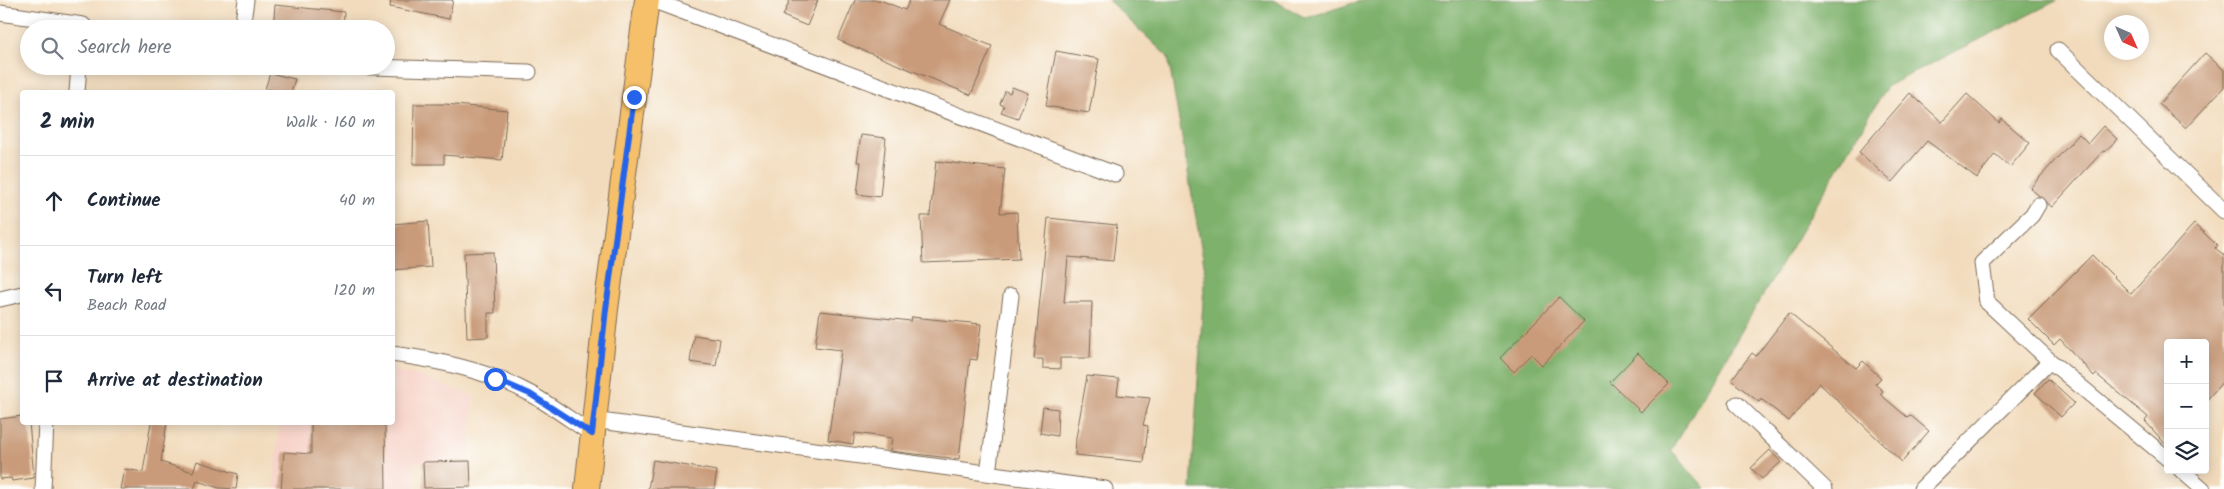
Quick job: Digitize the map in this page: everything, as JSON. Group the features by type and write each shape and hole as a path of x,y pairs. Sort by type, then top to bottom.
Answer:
{"main road":[{"path":"587,489 593,427 647,0"}],"street":[{"path":"243,20 246,0"},
{"path":"652,0 1115,174"},
{"path":"0,13 39,20"},
{"path":"2058,50 2224,211"},
{"path":"395,68 529,72"},
{"path":"76,90 78,75"},
{"path":"2038,205 2032,215 1982,263 1987,302 2050,361 2164,456"},
{"path":"0,299 20,294"},
{"path":"988,473 1011,296"},
{"path":"395,354 419,357 495,379 530,394 593,427 988,473 1105,489"},
{"path":"1921,489 2050,361"},
{"path":"1737,404 1825,489"},
{"path":"43,489 46,425"},
{"path":"2186,474 2203,489"}],"shaded area":[{"path":"395,371 415,375 473,396 470,461 415,462 415,489 274,489 279,425 395,425"}],"green space":[{"path":"1108,0 1273,0 1306,18 1363,0 2058,0 1887,86 1671,450 1706,489 1191,489 1205,270 1168,57"}],"building":[{"path":"391,0 453,0 449,19 390,7"},
{"path":"790,0 818,0 807,26 783,16"},
{"path":"855,0 880,0 905,10 910,0 950,0 939,24 992,46 971,95 838,40"},
{"path":"275,5 344,12 344,20 274,20"},
{"path":"1056,51 1099,59 1089,113 1046,106"},
{"path":"2205,53 2224,70 2224,87 2186,128 2159,104"},
{"path":"269,75 295,79 292,90 265,89"},
{"path":"1012,87 1028,93 1018,118 1001,112 1004,106 1000,104 1005,91 1010,93"},
{"path":"1910,93 1942,122 1967,94 1999,123 2002,119 2030,143 2010,167 1995,154 1977,178 1927,141 1892,182 1859,152"},
{"path":"414,104 445,104 507,110 502,160 444,155 444,164 413,164"},
{"path":"2103,126 2117,139 2105,152 2103,151 2052,207 2030,188 2079,134 2088,143"},
{"path":"861,135 886,138 880,197 857,194 861,162 857,162"},
{"path":"936,161 1005,169 1000,213 1017,212 1019,259 923,263 921,216 930,216"},
{"path":"1048,218 1117,225 1113,261 1068,257 1064,302 1092,302 1090,358 1060,358 1060,369 1043,368 1043,359 1034,359"},
{"path":"428,221 431,267 395,270 395,224"},
{"path":"2194,224 2217,245 2215,248 2224,255 2224,380 2209,397 2209,339 2164,339 2164,442 2145,421 2148,417 2096,374 2094,376 2060,339 2054,345 2028,319 2092,255 2131,294"},
{"path":"493,252 495,313 488,313 488,337 467,338 464,253"},
{"path":"1559,297 1584,321 1542,365 1531,354 1514,372 1500,358"},
{"path":"820,311 911,321 912,317 981,324 977,360 970,359 959,459 890,451 892,438 855,433 853,444 828,440 841,350 815,347"},
{"path":"1789,313 1856,368 1863,361 1881,378 1875,384 1883,391 1880,394 1907,417 1910,415 1929,431 1902,462 1819,383 1789,421 1761,399 1759,402 1731,380 1752,353 1756,356"},
{"path":"694,335 720,339 716,366 690,362"},
{"path":"1638,353 1669,384 1641,412 1610,382"},
{"path":"1087,376 1119,379 1117,395 1150,398 1143,425 1148,426 1144,462 1075,455 1076,438"},
{"path":"2048,379 2074,403 2061,417 2035,393"},
{"path":"1043,407 1058,409 1057,436 1040,433"},
{"path":"20,416 20,425 29,425 34,478 12,481 11,478 0,479 0,419"},
{"path":"151,425 167,425 161,462 193,472 197,461 238,474 236,489 219,488 197,481 194,489 120,489 124,469 143,472"},
{"path":"311,425 385,425 386,489 281,489 284,452 311,454"},
{"path":"1770,450 1781,462 1762,479 1751,468"},
{"path":"653,460 717,471 714,489 648,489"},
{"path":"470,461 471,487 424,488 423,462"}],"route":[{"path":"495,379 530,394 592,434 606,309 634,97"}]}
